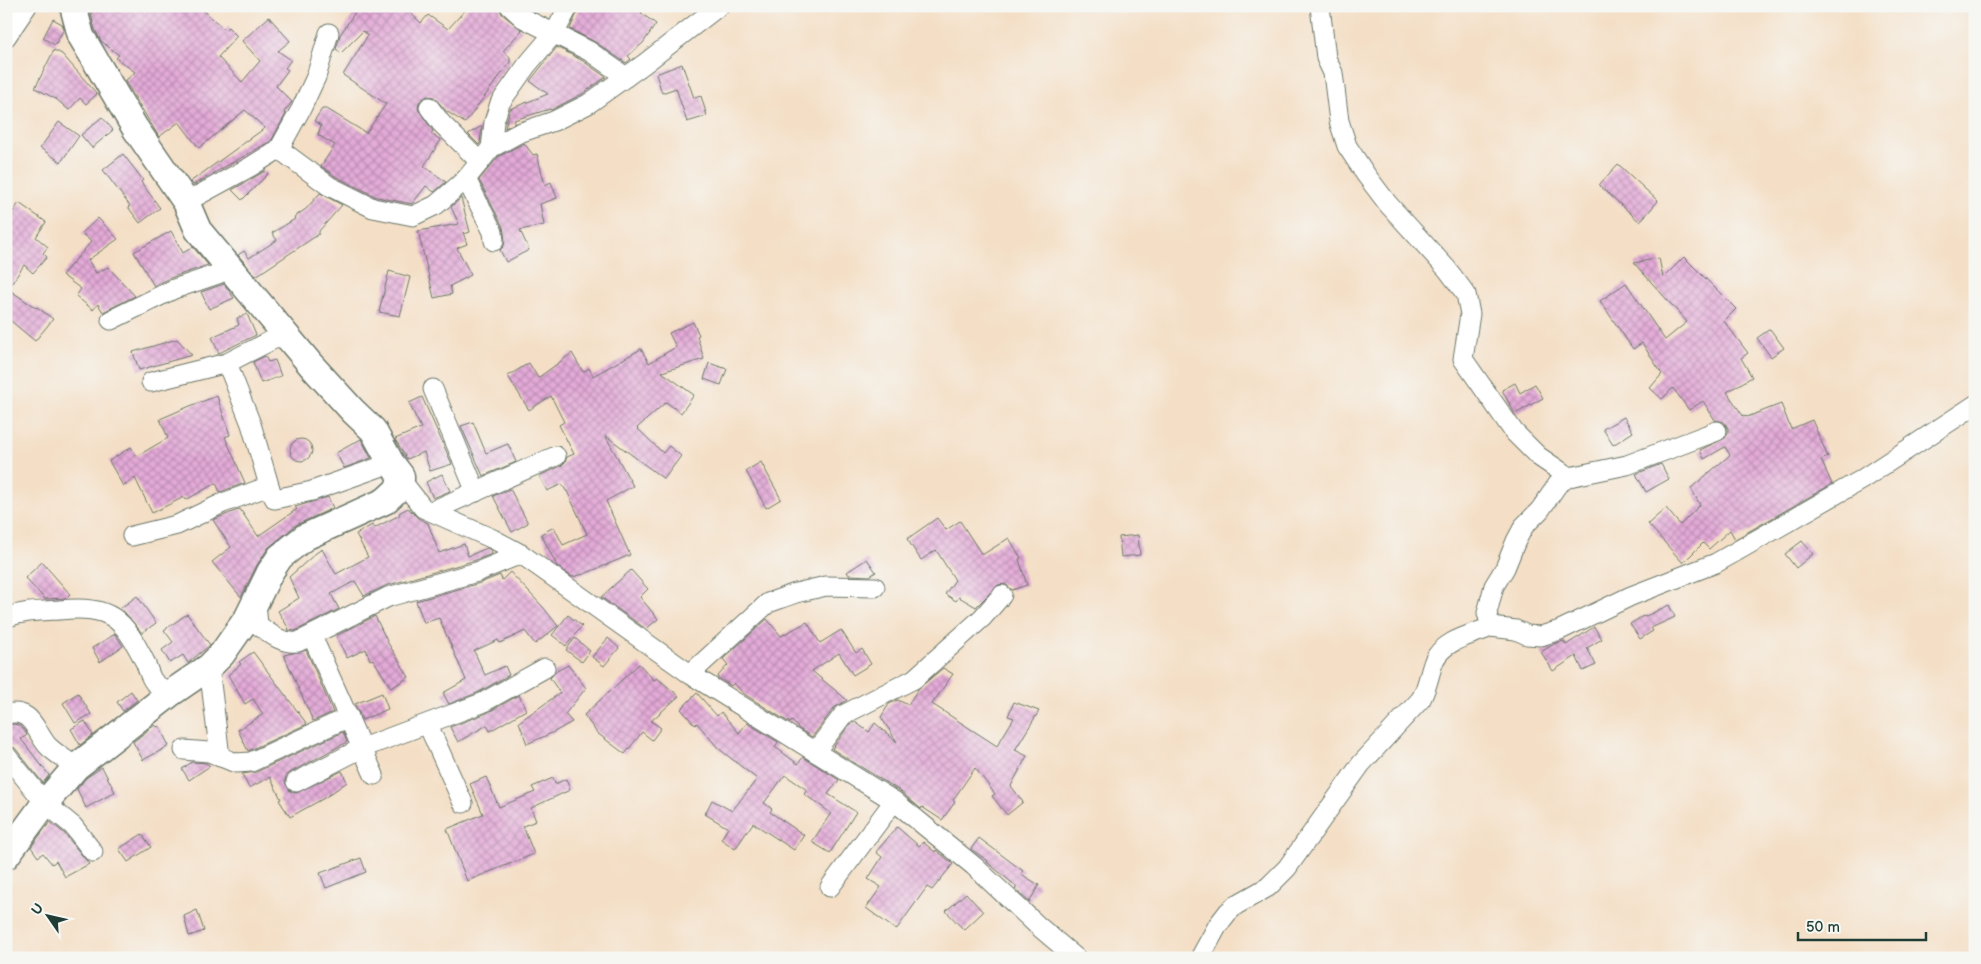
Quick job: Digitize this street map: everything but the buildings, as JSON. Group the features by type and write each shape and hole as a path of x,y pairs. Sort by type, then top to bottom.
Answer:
{"street":[{"path":"6,37 27,6"},
{"path":"73,6 81,36 135,128 186,202 198,230 284,334 353,412 373,430 396,472 423,508 493,539 521,554 690,674 894,801 974,866 1037,925 1076,958"},
{"path":"510,6 523,18 589,51 626,77"},
{"path":"486,155 500,103 527,64 554,32 568,6"},
{"path":"279,149 328,186 373,208 412,216 436,205 466,179 486,155 519,133 554,122 588,104 719,6"},
{"path":"1320,6 1326,58 1333,73 1339,121 1347,146 1388,204 1447,269 1466,294 1470,314 1463,359 1514,432 1538,456 1569,477"},
{"path":"186,202 279,149 316,77 329,33"},
{"path":"429,107 441,123 486,155"},
{"path":"466,179 493,232 494,241"},
{"path":"111,320 174,289 230,268"},
{"path":"151,382 227,363 284,334"},
{"path":"227,363 251,424 272,496 276,499 396,472"},
{"path":"434,389 476,492"},
{"path":"1200,958 1218,925 1228,912 1236,905 1268,887 1282,874 1361,764 1421,699 1427,687 1435,659 1446,646 1491,627 1541,636 1631,596 1716,563 1861,480 1975,405"},
{"path":"1491,627 1487,613 1494,586 1505,568 1524,526 1540,510 1558,484 1569,477 1627,465 1717,431"},
{"path":"432,511 556,456"},
{"path":"6,856 45,803 76,767 171,693 208,667 222,654 256,603 270,572 290,549 305,536 385,501 397,490 396,472"},
{"path":"132,536 177,525 248,493 269,486"},
{"path":"256,603 258,625 270,635 291,643 312,636 388,597 477,572 521,554"},
{"path":"690,674 768,604 796,593 826,586 875,587"},
{"path":"815,752 843,715 914,679 982,618 1002,595"},
{"path":"6,618 35,612 88,608 106,613 123,625 136,645 154,684 171,693"},
{"path":"312,636 374,774"},
{"path":"208,667 220,757"},
{"path":"296,782 362,748 428,725 482,703 545,668"},
{"path":"6,714 19,713 29,718 48,746 76,767"},
{"path":"184,750 209,752 236,763 251,762 349,717"},
{"path":"428,725 463,803"},
{"path":"6,755 45,803 72,826 93,852"},
{"path":"830,888 894,801"}]}
